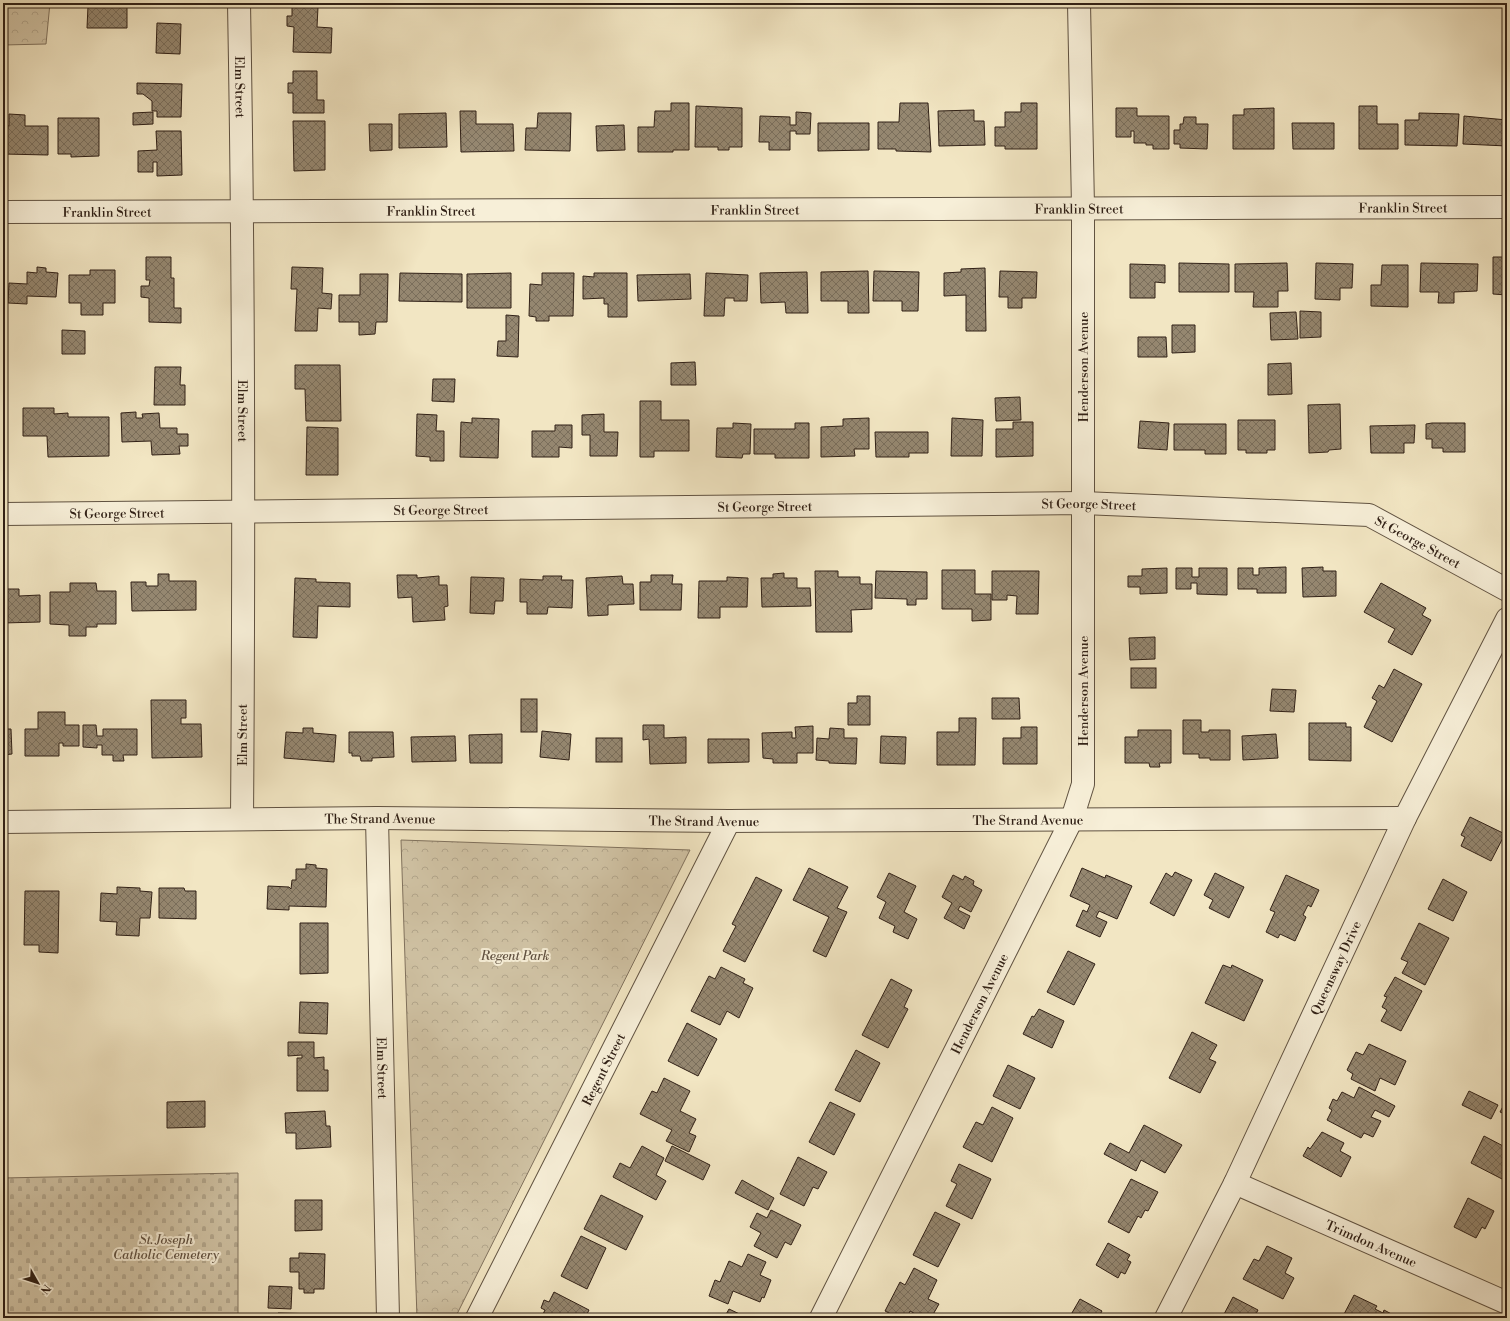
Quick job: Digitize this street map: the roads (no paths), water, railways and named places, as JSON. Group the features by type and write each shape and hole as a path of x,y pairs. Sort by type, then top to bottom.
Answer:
{"street":[{"name":"Elm Street","path":"239,3 244,510 242,819"},
{"name":"Henderson Avenue","path":"821,1318 1072,819 1083,784 1083,207 1079,3"},
{"name":"Franklin Street","path":"3,212 1507,206"},
{"name":"St George Street","path":"3,514 244,510 1083,503 1369,515 1507,590"},
{"name":"Queensway Drive","path":"1166,1318 1235,1183 1405,818 1507,619"},
{"name":"Elm Street","path":"377,818 388,1318"},
{"name":"The Strand Avenue","path":"3,822 377,818 729,820 1405,818"},
{"name":"Regent Street","path":"477,1318 729,820"},
{"name":"Trimdon Avenue","path":"1235,1183 1507,1303"}],"park label":[{"name":"Regent Park","path":"515,955"},
{"name":"St. Joseph Catholic Cemetery","path":"166,1246"}]}
